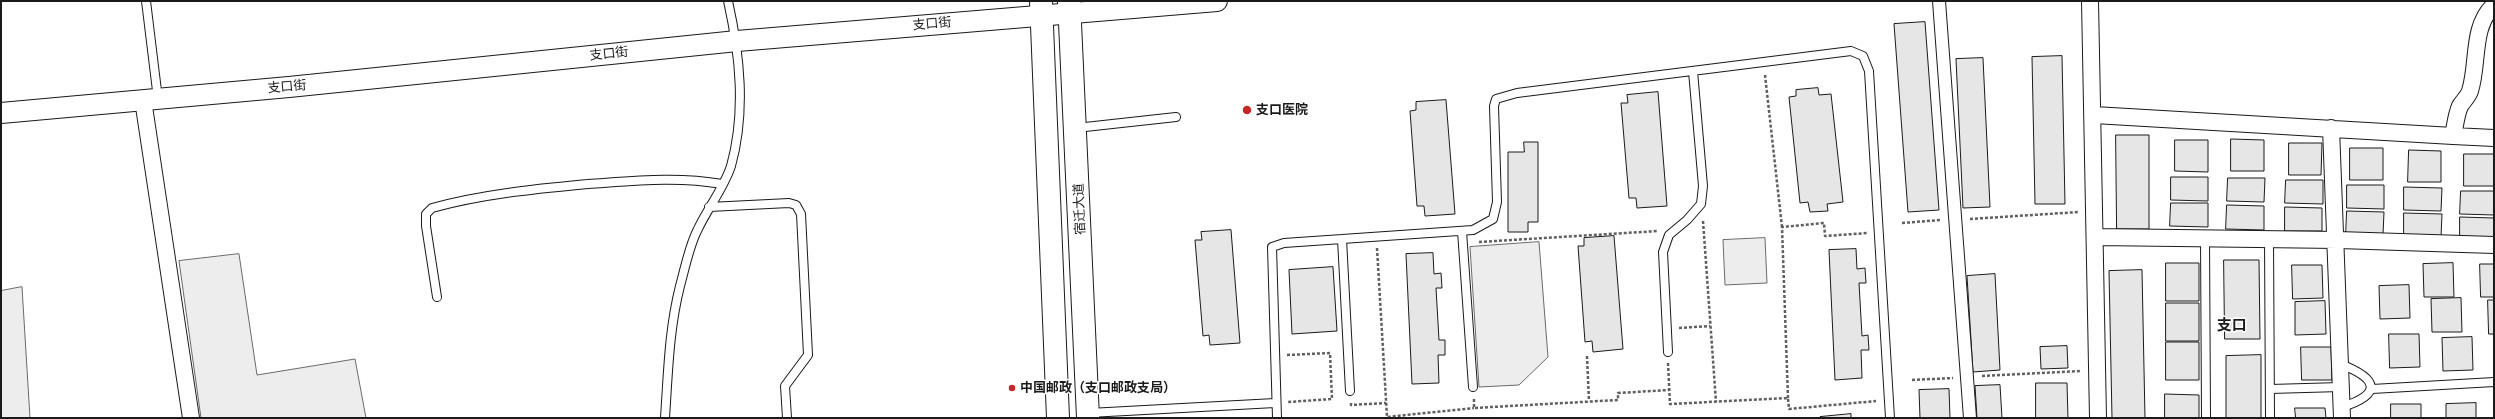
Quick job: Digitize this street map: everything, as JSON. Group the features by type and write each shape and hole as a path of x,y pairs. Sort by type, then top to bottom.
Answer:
{"main road":[{"name":"宿迁大道","path":"1070,7 1088,415"},
{"path":"1042,8 1058,418"}],"street":[{"name":"支口街","path":"1,113 151,100 1042,8 1217,1"},
{"path":"1939,1 1970,418"},
{"path":"2090,1 2094,115 2098,418"},
{"path":"2453,136 2460,107 2469,93 2473,79 2480,28 2485,14 2494,5"},
{"path":"151,100 191,418"},
{"path":"2094,115 2494,138"},
{"path":"2331,128 2342,413"},
{"path":"2096,237 2335,240 2494,245"}],"lane":[{"path":"146,1 151,100"},
{"path":"665,418 672,323 680,285 696,232 730,167 740,103 737,40 728,1"},
{"path":"1277,418 1275,403 1272,247 1284,243 1473,230 1493,219 1497,202 1494,106 1496,99 1517,93 1851,51 1863,56 1868,71 1890,418"},
{"path":"1668,352 1663,252 1669,234 1701,204 1703,186 1693,71"},
{"path":"1076,128 1176,117"},
{"path":"437,297 426,226 426,214 432,208 514,192 644,180 694,179 722,184"},
{"path":"709,208 789,203 796,205 801,214 808,355 785,386 787,418"},
{"path":"1462,231 1473,387"},
{"path":"2205,238 2206,418"},
{"path":"1342,239 1350,391"},
{"path":"2269,239 2270,418"},
{"path":"2340,364 2359,371 2370,382 2372,389 2370,394 2342,413"},
{"path":"2372,389 2494,382"},
{"path":"2270,389 2341,387"},
{"path":"1088,415 1275,403"}],"path":[{"path":"1764,62 1782,227 1789,409 1888,400"},
{"path":"1702,197 1716,402"},
{"path":"1902,223 2095,212"},
{"path":"1782,227 1824,223 1825,236 1878,232"},
{"path":"1462,242 1674,230"},
{"path":"1376,237 1387,417 1474,408 1618,400 1618,393 1669,390"},
{"path":"1667,328 1710,326"},
{"path":"1668,352 1670,404 1788,398"},
{"path":"1274,356 1330,353 1332,399 1275,403"},
{"path":"1587,356 1589,401"},
{"path":"1912,380 2097,370"},
{"path":"1473,387 1474,408"},
{"path":"1350,391 1351,405 1386,403"}],"shaded area":[{"path":"1765,238 1767,283 1725,285 1723,240"},
{"path":"1539,242 1548,357 1519,385 1479,387 1470,247"},
{"path":"239,254 257,375 355,359 366,418 201,418 179,261"},
{"path":"22,287 30,418 1,418 1,291"}],"building":[{"path":"1925,22 1939,210 1908,212 1894,24"},
{"path":"2062,56 2065,204 2035,204 2032,57"},
{"path":"1983,58 1990,207 1963,208 1956,59"},
{"path":"1818,88 1819,95 1831,94 1843,202 1827,204 1828,211 1810,212 1808,202 1800,203 1789,97 1796,96 1796,90"},
{"path":"1658,92 1667,206 1637,208 1636,198 1629,198 1621,103 1628,103 1627,95"},
{"path":"1446,100 1455,214 1425,216 1424,206 1417,206 1410,111 1416,110 1416,102"},
{"path":"2116,135 2149,135 2149,229 2117,229"},
{"path":"2231,139 2264,140 2264,171 2231,171"},
{"path":"2175,140 2208,140 2208,172 2175,171"},
{"path":"1524,142 1538,142 1538,222 1528,222 1528,232 1508,232 1508,152 1524,152"},
{"path":"2289,143 2322,143 2321,175 2289,175"},
{"path":"2350,148 2383,148 2383,180 2350,180"},
{"path":"2409,150 2441,151 2441,182 2408,182"},
{"path":"2464,154 2494,154 2494,186 2464,186"},
{"path":"2171,177 2208,177 2208,201 2171,200"},
{"path":"2228,178 2265,178 2264,202 2227,201"},
{"path":"2286,180 2323,180 2323,204 2285,203"},
{"path":"2347,185 2384,185 2384,209 2347,208"},
{"path":"2404,187 2442,188 2441,211 2404,210"},
{"path":"2461,191 2494,191 2494,215 2460,214"},
{"path":"2171,203 2208,203 2208,227 2170,226"},
{"path":"2227,205 2264,206 2264,230 2226,229"},
{"path":"2285,207 2322,208 2322,231 2285,231"},
{"path":"2347,211 2384,212 2383,235 2346,235"},
{"path":"2404,213 2442,214 2441,237 2404,237"},
{"path":"2460,217 2494,218 2494,241 2460,240"},
{"path":"1231,230 1240,343 1210,345 1209,335 1203,336 1195,240 1202,240 1201,232"},
{"path":"1614,236 1623,349 1593,352 1592,341 1585,342 1578,246 1584,246 1584,238"},
{"path":"1856,249 1857,269 1865,268 1866,283 1859,283 1862,336 1868,335 1869,350 1861,350 1862,378 1835,380 1829,250"},
{"path":"1433,253 1434,274 1441,273 1442,288 1436,288 1439,340 1445,340 1445,355 1438,355 1439,383 1412,384 1406,254"},
{"path":"2224,260 2259,260 2260,339 2225,339"},
{"path":"2166,263 2199,263 2199,301 2166,301"},
{"path":"2453,263 2454,297 2424,297 2423,264"},
{"path":"2480,264 2494,264 2494,297 2481,297"},
{"path":"2292,265 2322,265 2323,298 2293,299"},
{"path":"1333,267 1337,331 1292,334 1289,270"},
{"path":"2142,270 2145,418 2112,418 2109,271"},
{"path":"1995,274 2000,370 1973,372 1967,276"},
{"path":"2409,285 2410,318 2380,319 2379,286"},
{"path":"2461,298 2462,332 2432,332 2431,299"},
{"path":"2488,300 2494,300 2494,334 2489,334"},
{"path":"2325,301 2326,334 2295,335 2295,302"},
{"path":"2166,303 2199,303 2199,341 2166,341"},
{"path":"2389,334 2419,334 2420,367 2390,368"},
{"path":"2472,337 2473,370 2443,371 2442,338"},
{"path":"2166,342 2199,342 2199,380 2166,380"},
{"path":"2067,346 2068,368 2041,369 2040,347"},
{"path":"2301,347 2331,347 2332,380 2302,380"},
{"path":"2261,355 2261,418 2226,418 2226,356"},
{"path":"2036,383 2067,383 2068,418 2036,418"},
{"path":"2000,385 2002,418 1977,418 1975,386"},
{"path":"1949,389 1950,418 1920,418 1919,390"},
{"path":"2165,394 2199,395 2199,418 2165,418"},
{"path":"2476,403 2476,418 2446,418 2446,404"},
{"path":"2391,404 2421,404 2421,418 2391,418"},
{"path":"2295,408 2325,408 2326,418 2296,418"},
{"path":"1851,414 1851,418 1820,418 1820,417"}],"place":[{"name":"支口医院","path":"1247,110"},
{"name":"中国邮政（支口邮政支局）","path":"1012,388"}],"district":[{"name":"支口","path":"2232,326"}]}
